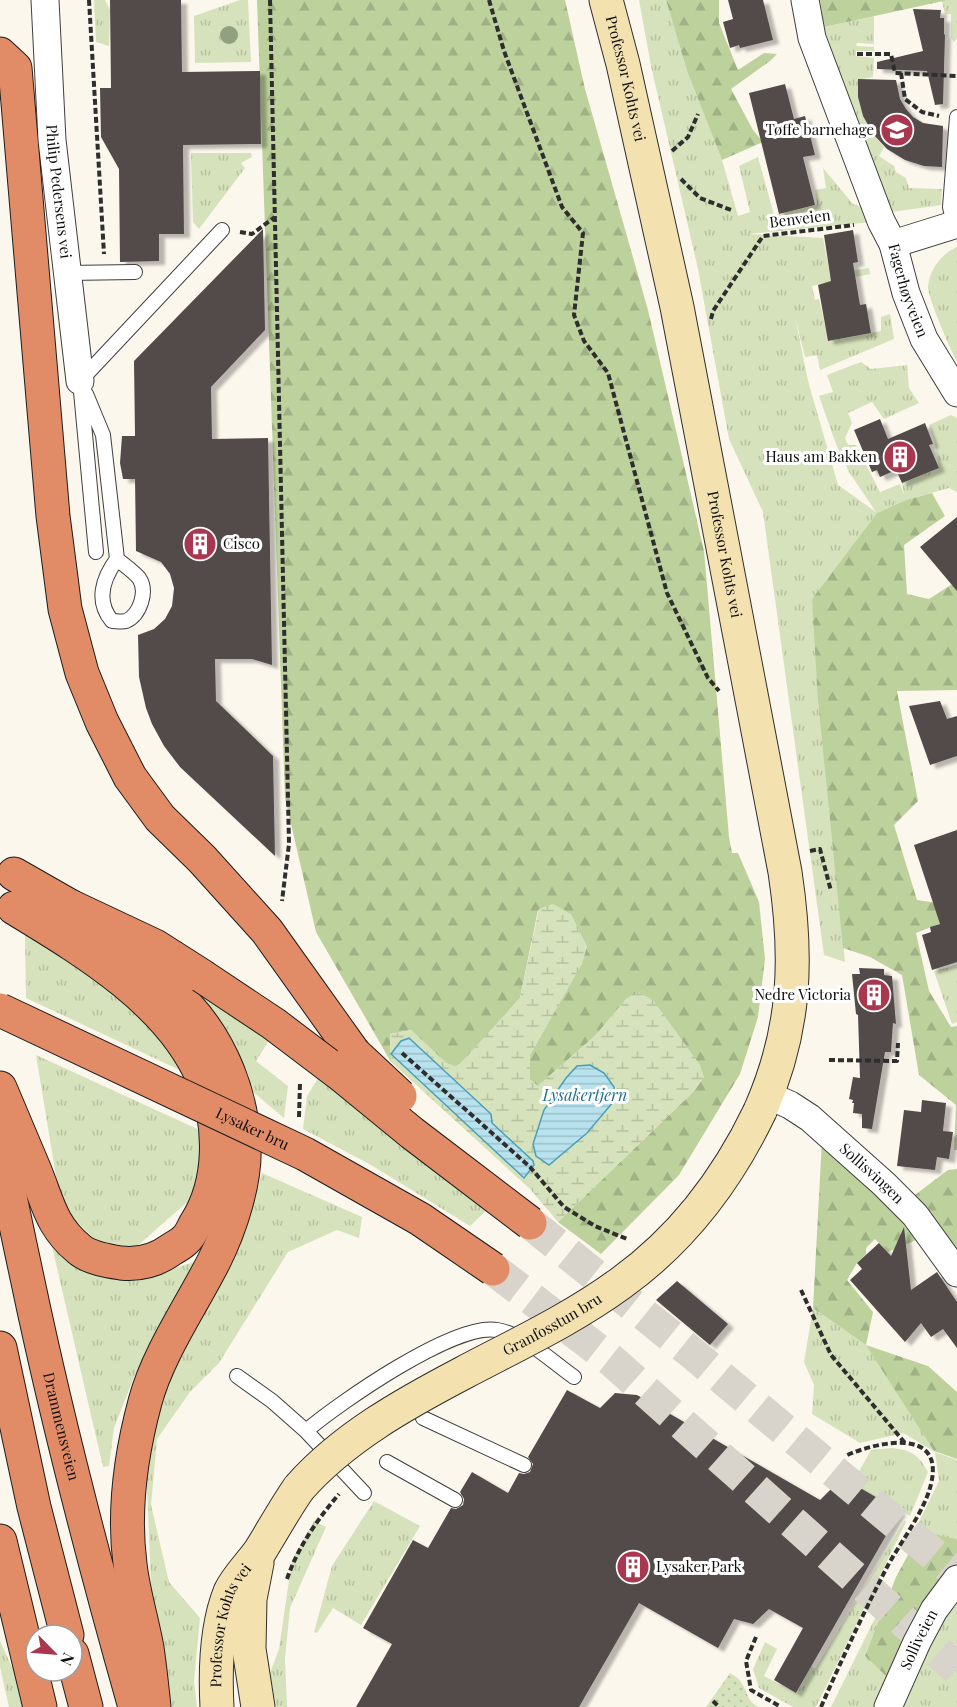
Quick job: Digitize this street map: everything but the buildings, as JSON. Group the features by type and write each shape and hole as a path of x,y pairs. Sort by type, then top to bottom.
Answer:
{"highway":[{"path":"0,54 15,68 53,516 65,609 82,672 102,722 130,777 160,818 202,859 267,931 354,1053 530,1222 411,1133 340,1074 274,1024 155,946 70,906 14,874"},
{"path":"70,906 154,974 187,1006 208,1032 227,1067 236,1093 245,1148 240,1185 231,1217 216,1258 164,1353 145,1400 134,1452 128,1496 130,1563 147,1650 154,1707"},
{"path":"0,1088 40,1184 48,1210 62,1233 81,1251 106,1261 135,1265 163,1256 187,1238 204,1212 214,1181 217,1148 212,1106 203,1078 186,1048 163,1018 120,980 67,940 15,908"},
{"name":"Lysaker bru","path":"0,1010 314,1159 420,1218 493,1269"},
{"name":"Drammensveien","path":"0,1143 10,1205 44,1357 100,1585 135,1707"},
{"path":"0,1348 34,1507 64,1623"},
{"path":"0,1408 34,1507"},
{"path":"0,1541 40,1707"},
{"path":"80,1683 86,1707"}],"main road":[{"name":"Professor Kohts vei","path":"606,0 623,64 677,307 788,894 794,955 792,992 780,1058 764,1103"},
{"name":"Granfosstun bru","path":"299,1488 313,1472 340,1450 392,1413 567,1318 622,1282 672,1238 702,1206 731,1165 764,1103"},
{"name":"Professor Kohts vei","path":"217,1707 216,1676 220,1630 231,1591 260,1551 299,1488"},
{"name":"Professor Kohts vei","path":"258,1707 249,1649 250,1599 260,1551"}],"street":[{"name":"Philip Pedersens vei","path":"45,0 52,140 80,381"},
{"path":"805,0 812,38 887,232"},
{"name":"Fagerhøyveien","path":"955,225 887,232 906,293 924,339 957,393"},
{"name":"Sollisvingen","path":"764,1103 790,1105 810,1118 915,1215 957,1273"},
{"name":"Solliveien","path":"888,1707 934,1610 957,1579"}],"lane":[{"path":"955,225 951,207 957,119"},
{"path":"96,552 80,381 222,230"},
{"path":"67,273 135,272"},
{"path":"80,381 103,435 117,559"},
{"path":"306,1431 328,1412 393,1370 473,1330 494,1329 515,1334 574,1377"},
{"path":"237,1376 273,1401 306,1431 364,1493"},
{"path":"423,1418 524,1465"},
{"path":"387,1462 455,1500"}],"path":[{"path":"89,0 105,272"},
{"path":"270,0 290,844 282,901 274,893"},
{"path":"489,0 504,51 562,207 583,232 574,315 584,341 608,373 667,594 708,678 720,693 727,696"},
{"path":"857,54 891,54 895,73 957,76"},
{"path":"901,73 905,99 922,112 957,119"},
{"path":"669,154 688,137 698,114"},
{"path":"678,176 700,198 731,210"},
{"path":"252,234 276,217"},
{"name":"Benveien","path":"710,322 713,311 763,236 887,232"},
{"path":"820,849 831,891"},
{"path":"829,1060 897,1061 898,1043"},
{"path":"394,1046 530,1167 564,1207 595,1226 632,1240"},
{"path":"298,1122 301,1074"},
{"path":"801,1290 831,1355 906,1443"},
{"path":"821,1707 886,1569 919,1511 931,1484 932,1465 927,1451 916,1444 896,1442 876,1444 846,1456"},
{"path":"285,1586 299,1551 318,1520 352,1480"},
{"path":"756,1637 746,1661 751,1689 782,1707"},
{"path":"713,1701 719,1707"}],"green space":[{"path":"94,0 105,0 110,10 109,46 96,42"},
{"path":"240,0 248,0 251,62 195,63 194,16"},
{"path":"257,0 565,0 585,89 648,310 704,551 729,837 732,853 738,853 759,902 765,959 758,1017 740,1074 679,1175 601,1254 558,1222 693,1092 704,1077 627,998 596,1035 538,1086 530,1080 530,1055 581,964 587,946 538,910 520,998 466,1059 456,1067 446,1063 411,1030 390,1034 391,1062 316,932 285,798"},
{"path":"639,0 666,0 687,71 722,160 738,216 750,212 739,166 758,157 774,215 817,205 815,190 826,188 823,168 853,204 867,209 873,222 748,234 823,238 830,274 869,268 870,274 812,286 815,300 819,299 829,341 881,331 881,317 890,314 894,339 820,370 817,355 805,357 795,317 808,381 838,485 876,512 849,472 836,444 819,396 833,392 827,375 861,362 871,369 907,365 909,388 919,403 884,419 872,402 848,413 852,423 845,438 848,445 856,445 880,492 900,484 904,495 902,483 939,468 929,425 951,415 957,418 957,492 949,488 906,500 877,513 812,599 845,962 824,955 763,512 729,439 698,269 651,66"},
{"path":"666,0 719,0 719,23 738,70 764,53 777,54 731,89 753,130 763,142 722,160 687,71"},
{"path":"820,0 948,0 824,27"},
{"path":"957,0 957,38 954,42 951,38 951,14 945,14 942,1"},
{"path":"874,16 874,44 857,43 856,46 874,47 874,51 856,51 856,56 874,58 873,77 858,80 861,108 867,124 884,147 879,156 906,178 909,188 942,189 941,205 892,212 838,72 824,27"},
{"path":"191,153 251,153 252,157 241,163 245,168 199,229 193,222"},
{"path":"957,247 957,361 940,324 928,287 937,263 946,253"},
{"path":"932,493 945,516 904,545 907,594 929,599 957,581 957,690 897,691 918,801 894,825 917,900 957,906 957,917 916,933 929,991 951,1027 957,1026 957,1150 954,1150 956,1105 919,1075 902,975 870,957 843,948 818,700 812,599 877,513 906,500"},
{"path":"553,904 571,914 587,946 582,964 530,1055 530,1080 538,1086 596,1035 627,998 638,992 653,1000 700,1065 704,1077 693,1092 558,1222 530,1189 391,1062 390,1034 411,1030 446,1063 457,1067 520,998 539,909"},
{"path":"25,935 91,974 152,1023 184,1072 26,998"},
{"path":"957,965 957,1022 952,1024 934,971"},
{"path":"193,983 270,1039 256,1061 288,1086 284,1118 252,1091 227,1037 190,988"},
{"path":"36,1055 206,1133 201,1190 136,1247 98,1242 61,1207"},
{"path":"320,1075 486,1211 470,1226 371,1165 303,1129 307,1096"},
{"path":"822,1140 921,1238 888,1252 875,1239 866,1248 866,1254 857,1263 847,1280 873,1312 866,1345 813,1308"},
{"path":"957,1169 957,1259 911,1198 948,1170"},
{"path":"262,1173 362,1217 359,1238 337,1230 288,1252 219,1363 190,1392 157,1439 151,1505 169,1582 200,1618 194,1681 197,1707 172,1707 152,1610 146,1461 167,1378 239,1250"},
{"path":"51,1242 99,1276 147,1277 200,1260 134,1377 114,1428 109,1466 103,1467"},
{"path":"813,1308 866,1345 892,1378 935,1452 903,1433 860,1443 812,1414 814,1385 804,1362"},
{"path":"866,1345 928,1366 957,1392 957,1459 934,1451"},
{"path":"892,1448 914,1454 928,1472 910,1516 852,1484 871,1450"},
{"path":"935,1452 957,1460 957,1539 915,1530 939,1481"},
{"path":"374,1501 420,1526 361,1625 333,1608 317,1633 314,1632 332,1566"},
{"path":"905,1520 816,1707 793,1707 759,1688 753,1669 765,1642 777,1649 764,1676 797,1693 811,1666 815,1669"},
{"path":"314,1521 326,1527 290,1608 285,1658 287,1707 276,1707 270,1673 279,1649 292,1560"},
{"path":"921,1531 957,1539 957,1564 941,1580 887,1677 865,1656 896,1577"},
{"path":"889,1590 891,1591 865,1656 887,1677 878,1707 831,1707"},
{"path":"957,1598 957,1707 901,1707 936,1623"},
{"path":"0,1641 12,1667 16,1665 26,1707 9,1707 0,1667"},
{"path":"730,1673 741,1681 750,1699 758,1707 706,1707"}],"water":[{"path":"409,1038 491,1114 492,1123 533,1161 534,1165 524,1178 391,1054 401,1041"},
{"name":"Lysakertjern","path":"590,1065 604,1073 614,1087 614,1101 587,1133 549,1165 536,1156 533,1144 544,1110 577,1066"}],"tunnel":[{"path":"530,1223 692,1353 957,1574"},
{"path":"493,1269 611,1360 957,1669"}],"place":[{"name":"Tøffe barnehage","path":"897,130"},
{"name":"Haus am Bakken","path":"900,457"},
{"name":"Cisco","path":"200,544"},
{"name":"Nedre Victoria","path":"874,995"},
{"name":"Lysaker Park","path":"633,1567"}]}
